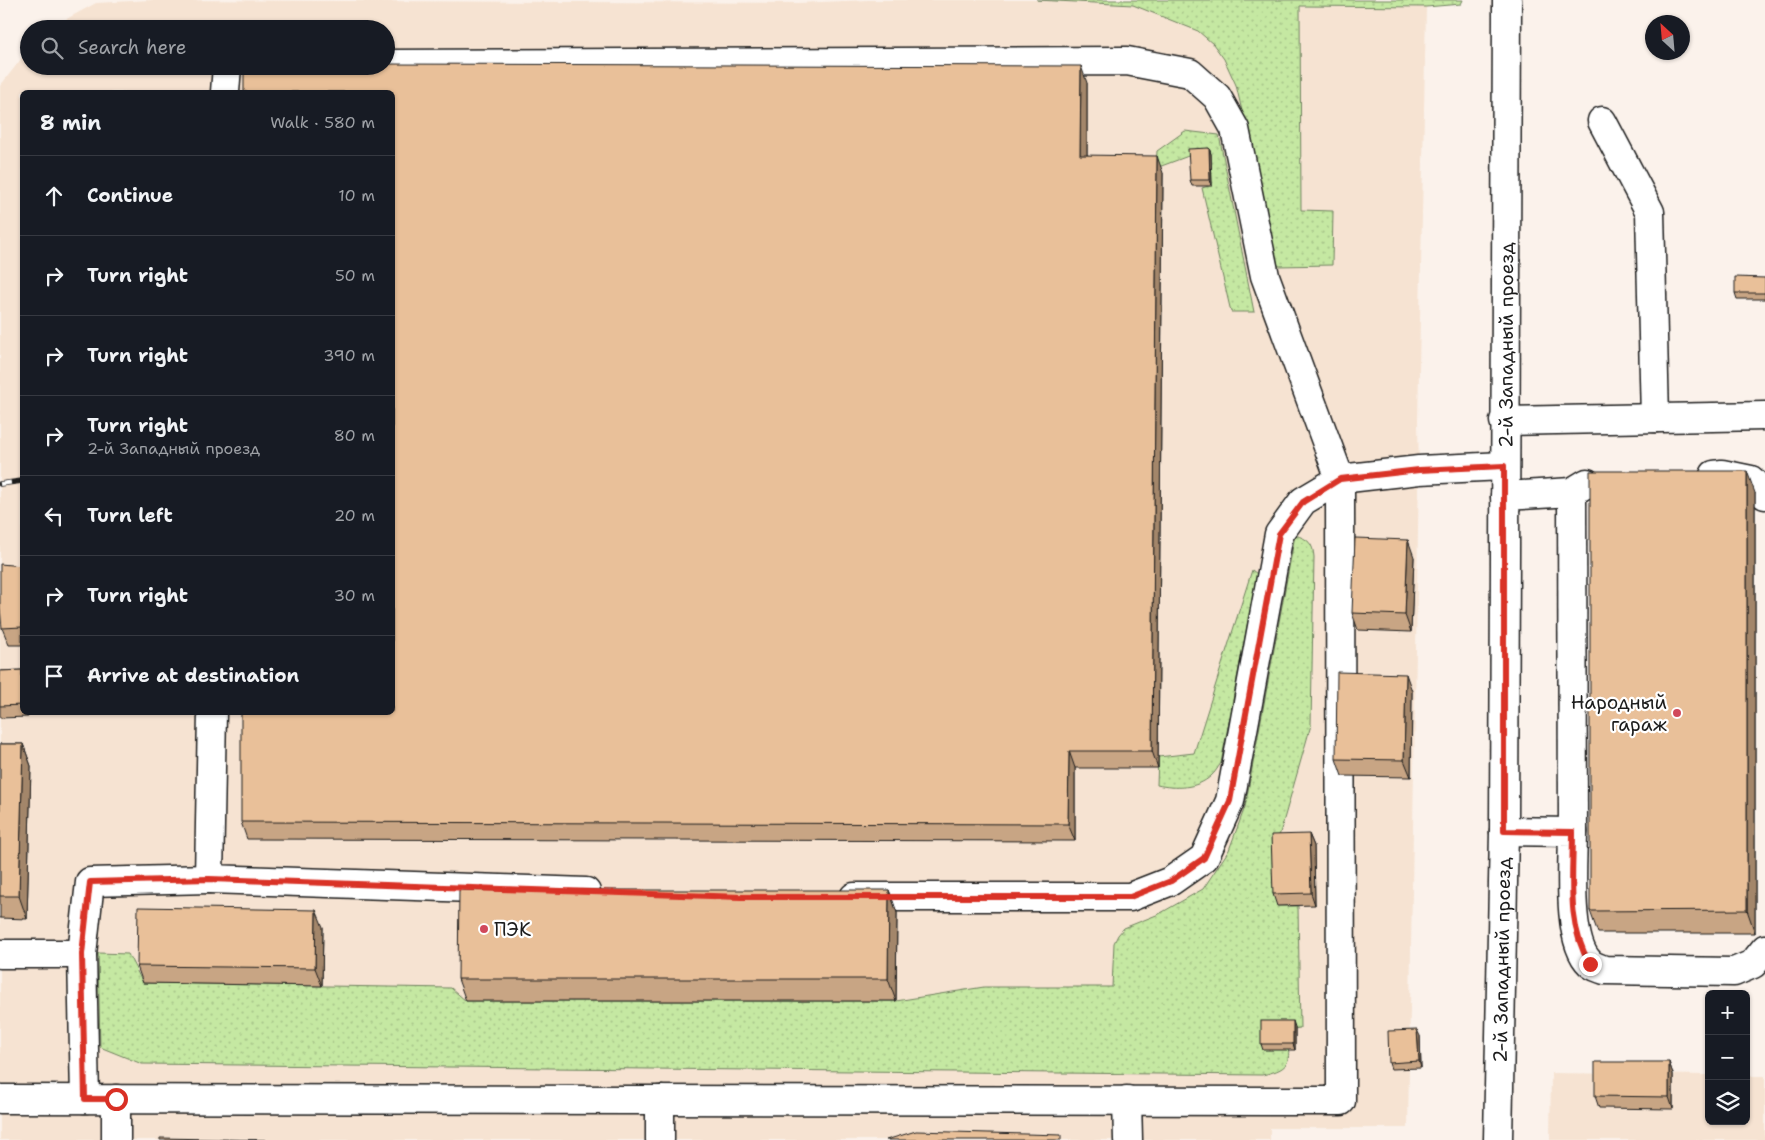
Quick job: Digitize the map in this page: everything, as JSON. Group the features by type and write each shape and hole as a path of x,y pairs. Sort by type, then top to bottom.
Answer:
{"street":[{"name":"2-й Западный проезд","path":"1498,1140 1504,831 1506,0"},
{"path":"0,1099 1341,1100 1340,479 1266,276 1235,129 1217,97 1190,73 1127,60 395,64"},
{"path":"225,90 226,75"},
{"path":"1602,121 1650,212 1655,418"},
{"path":"1504,421 1765,416"},
{"path":"829,897 1130,897 1171,881 1204,858 1230,801 1279,534 1303,502 1340,479 1419,470 1504,466"},
{"path":"1685,476 1722,474 1751,480 1765,495"},
{"path":"1505,496 1572,492 1602,478 1611,478"},
{"path":"1572,492 1573,906 1576,932 1582,950 1590,964 1604,970 1734,972 1753,964 1765,949"},
{"path":"209,879 212,715"},
{"path":"1504,831 1573,832"},
{"path":"85,1099 82,954 90,882 209,879 613,892"},
{"path":"0,954 82,954"},
{"path":"116,1099 116,1140"},
{"path":"660,1100 660,1140"},
{"path":"1127,1100 1128,1140"}],"shaded area":[{"path":"151,0 797,3 869,0 1037,0 1133,5 1426,7 1408,1128 1270,1128 1270,1140 0,1140 0,86 20,60 20,75 395,75 395,20 65,20 96,3"},
{"path":"1551,1073 1705,1075 1705,1125 1750,1125 1750,1076 1765,1076 1765,1140 1550,1140"}],"green space":[{"path":"1037,0 1463,0 1461,4 1426,7 1300,6 1301,210 1333,211 1332,265 1278,266 1236,85 1224,59 1213,44 1198,31 1133,5"},
{"path":"1185,131 1219,135 1254,312 1231,312 1202,188 1212,185 1191,155 1156,168 1157,151"},
{"path":"1295,535 1309,542 1314,557 1311,725 1276,847 1278,906 1298,906 1300,1028 1287,1030 1288,1061 1285,1066 1273,1072 1262,1075 142,1064 100,1047 98,953 128,954 143,983 451,988 466,1001 896,1001 984,987 1112,987 1114,943 1118,935 1124,928 1159,914 1203,889 1229,850 1245,807"},
{"path":"1252,570 1257,574 1221,763 1212,775 1193,786 1171,787 1157,785 1158,757 1194,753"}],"building":[{"path":"395,64 1081,66 1080,155 1157,156 1152,751 1069,751 1068,824 241,822 241,715 395,715 395,90 244,90 244,75 395,75"},
{"path":"1209,148 1210,180 1190,180 1188,149"},
{"path":"1735,277 1765,278 1765,293 1735,293"},
{"name":"Народный гараж","path":"1590,471 1747,471 1747,910 1590,911"},
{"path":"1355,538 1408,540 1405,615 1352,613"},
{"path":"0,564 20,566 20,627 2,628"},
{"path":"20,670 20,705 0,706 0,671"},
{"path":"1337,672 1406,674 1404,760 1336,759"},
{"path":"0,744 23,744 19,896 0,896"},
{"path":"1309,834 1311,893 1273,894 1271,835"},
{"path":"459,890 889,890 888,979 458,979"},
{"path":"138,907 316,910 315,968 137,966"},
{"path":"1261,1021 1293,1021 1293,1044 1261,1044"},
{"path":"1417,1030 1419,1061 1389,1063 1388,1031"},
{"path":"1595,1062 1669,1062 1669,1097 1595,1096"},
{"path":"916,1131 1061,1135 1061,1140 886,1140"},
{"path":"160,1138 266,1140 160,1140"}],"railway":[{"path":"0,484 20,481"}],"place":[{"name":"Народный гараж","path":"1677,713"},
{"name":"ПЭК","path":"484,929"}],"route":[{"path":"116,1099 85,1099 82,954 90,882 209,879 741,897 1130,897 1171,881 1204,858 1230,801 1279,534 1303,502 1340,479 1419,470 1504,466 1504,831 1573,832 1573,906 1576,932 1582,950 1590,964"}]}
